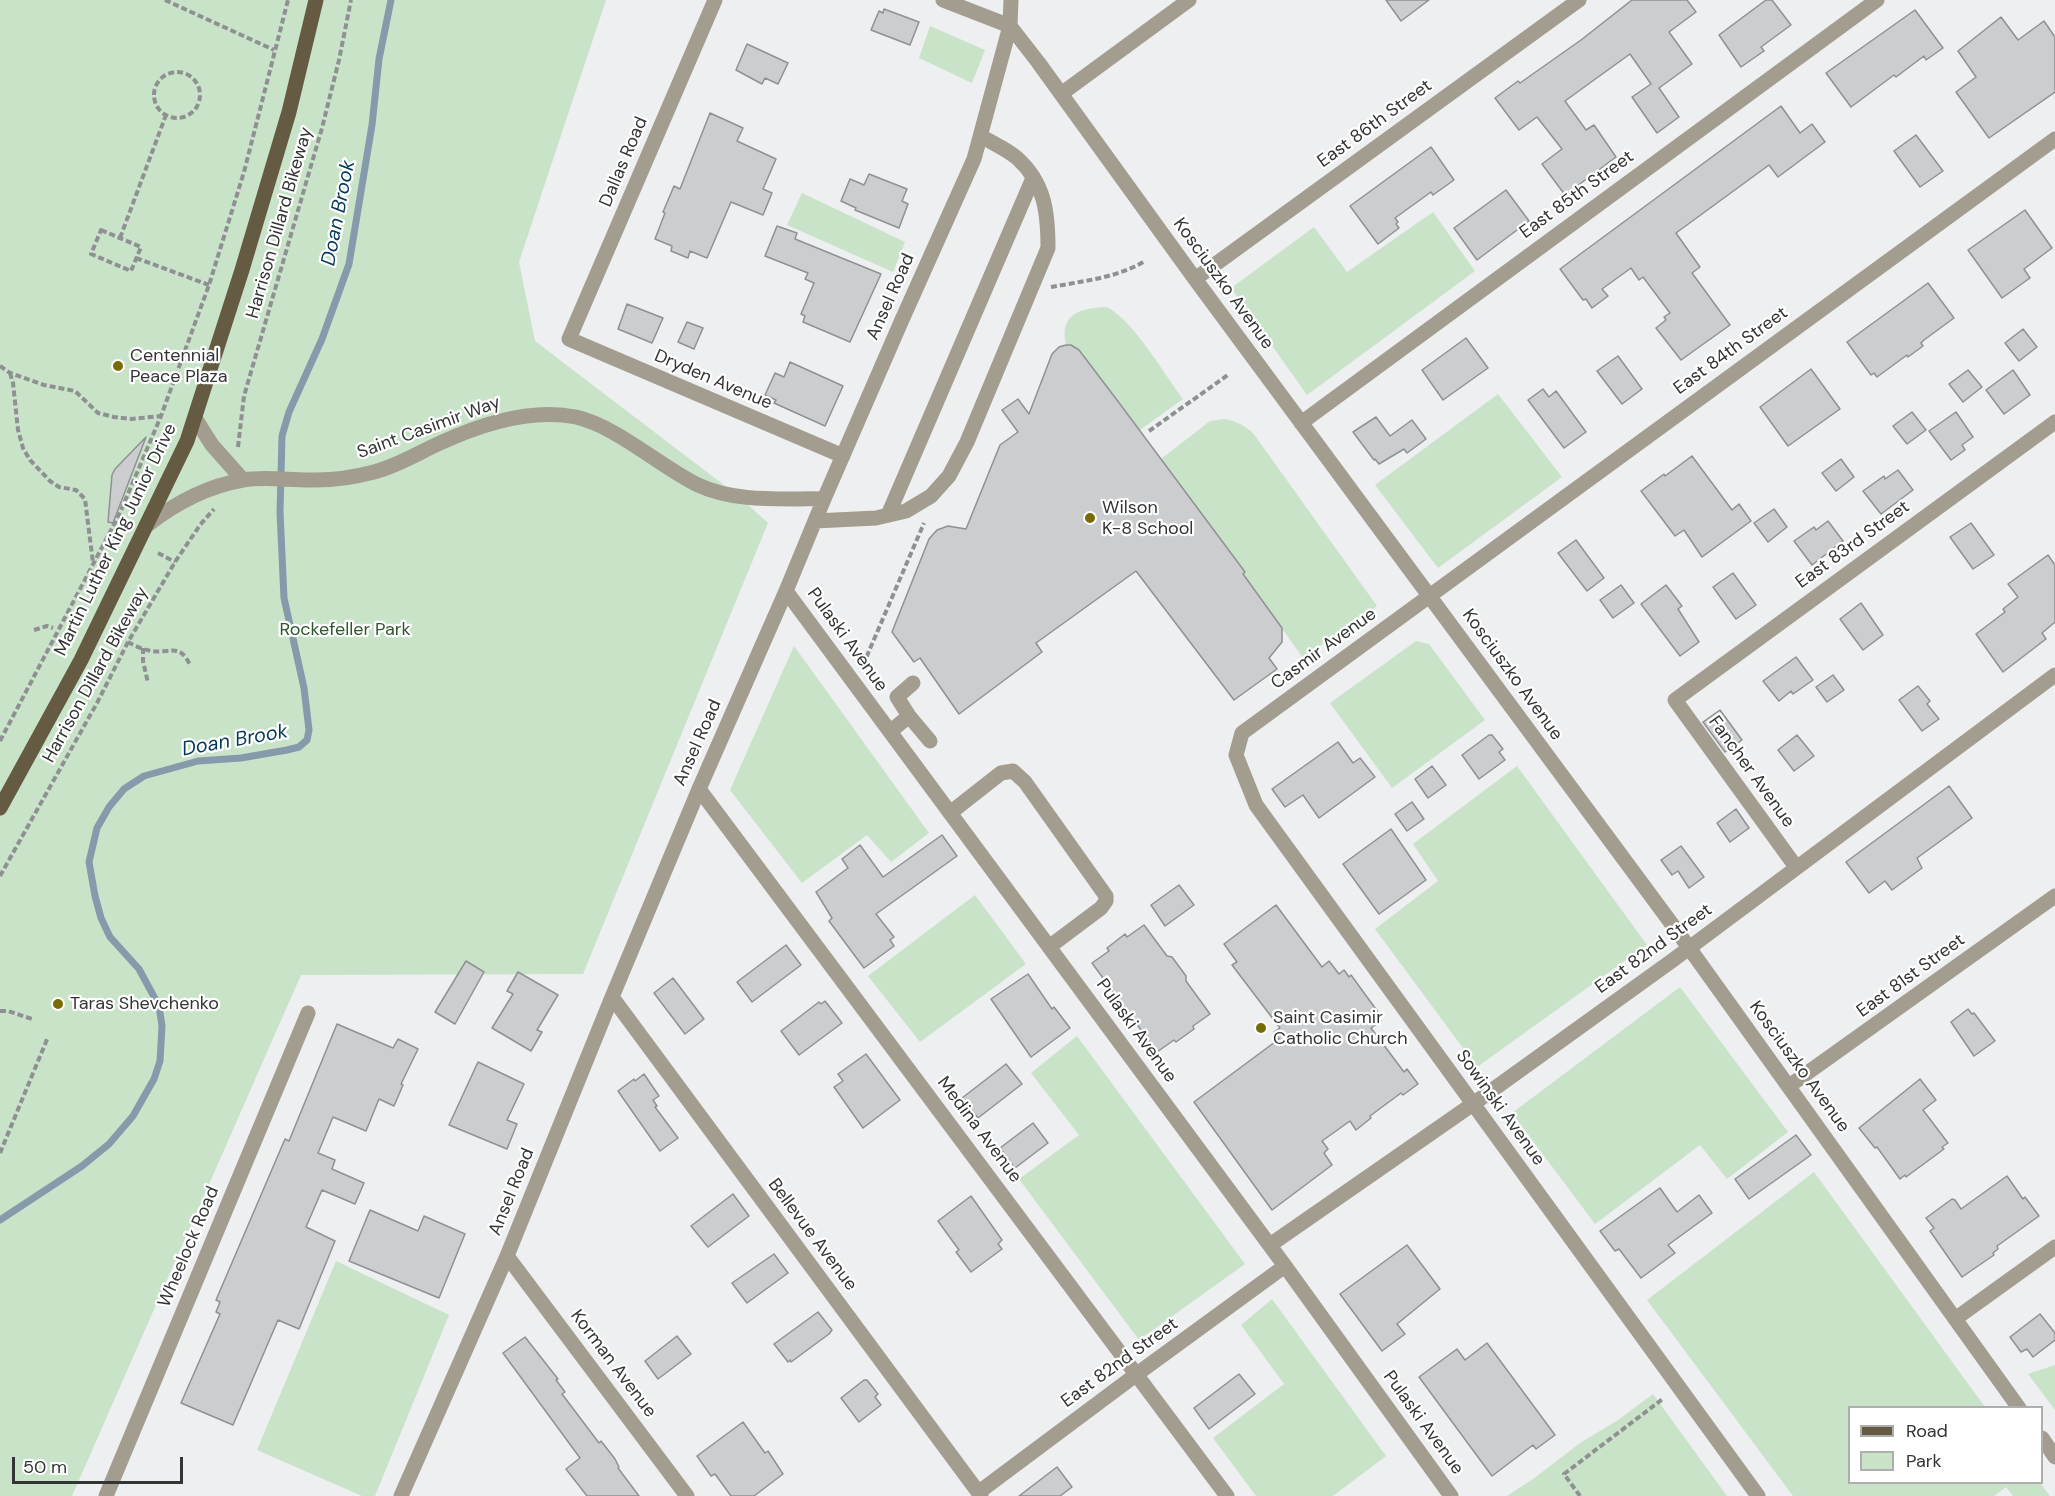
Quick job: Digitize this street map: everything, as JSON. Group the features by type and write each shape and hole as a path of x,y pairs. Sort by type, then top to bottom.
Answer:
{"main road":[{"name":"Martin Luther King Junior Drive","path":"0,808 81,660 187,441 242,270 289,112 316,0"}],"street":[{"name":"Dallas Road","path":"569,339 715,0"},
{"path":"943,0 1010,26"},
{"name":"Ansel Road","path":"401,1496 507,1256 699,789 786,591 814,521 974,159 1010,26 1011,0"},
{"path":"1060,94 1189,0"},
{"name":"East 86th Street","path":"1195,279 1579,0"},
{"name":"East 85th Street","path":"1301,423 1877,0"},
{"name":"Kosciuszko Avenue","path":"1010,26 1689,948 2018,1406"},
{"path":"814,521 876,518 906,511 931,496 949,476 967,442 1048,248 1048,218 1043,196 1033,178 1017,157 981,136"},
{"name":"East 84th Street","path":"1430,596 2055,139"},
{"path":"888,515 1033,178"},
{"name":"Dryden Avenue","path":"569,339 843,456"},
{"name":"Saint Casimir Way","path":"147,526 167,510 191,498 243,480 336,479 374,472 482,426 516,418 550,415 577,417 601,426 699,486 716,492 765,498 824,499"},
{"path":"195,418 212,445 243,480"},
{"name":"East 83rd Street","path":"1675,700 2055,422"},
{"name":"Pulaski Avenue","path":"786,591 1270,1245 1451,1496"},
{"name":"Casmir Avenue","path":"1242,733 1430,596"},
{"name":"East 82nd Street","path":"1270,1245 1473,1104 1689,948 2055,675"},
{"path":"913,683 897,697 909,716 930,741"},
{"name":"Fancher Avenue","path":"1675,700 1796,867"},
{"path":"891,731 909,716"},
{"name":"Sowinski Avenue","path":"1242,733 1236,755 1256,806 1758,1496"},
{"path":"950,813 1001,773 1013,771 1025,782 1106,896 1106,902 1101,908 1049,947"},
{"name":"Medina Avenue","path":"699,789 1227,1496"},
{"name":"East 81st Street","path":"1789,1086 2055,896"},
{"name":"Bellevue Avenue","path":"612,997 980,1494"},
{"name":"Wheelock Road","path":"106,1496 308,1013"},
{"path":"1955,1319 2055,1247"},
{"name":"Korman Avenue","path":"507,1256 687,1496"},
{"name":"East 82nd Street","path":"980,1494 1137,1374 1285,1266"},
{"path":"2043,1439 2055,1456"}],"path":[{"path":"165,0 274,50"},
{"path":"0,741 119,515 161,416 209,285 244,172 288,0"},
{"name":"Harrison Dillard Bikeway","path":"235,452 238,448 244,396 322,128 351,0"},
{"path":"172,71 187,73 194,78 201,92 197,108 192,114 184,117 176,118 166,115 157,108 154,100 155,86 159,80 172,71"},
{"path":"120,238 166,115"},
{"path":"101,230 120,238 141,247 131,271 91,254 101,230"},
{"path":"136,258 209,285"},
{"path":"1047,287 1129,271 1144,261"},
{"path":"0,366 10,373 44,385 75,392 98,412 114,417 131,419 161,416"},
{"path":"10,373 18,430 23,448 30,460 50,481 64,489 76,490 85,499 93,563"},
{"path":"1149,431 1228,375"},
{"name":"Harrison Dillard Bikeway","path":"0,876 97,703 128,642 175,562 200,525 218,506"},
{"path":"863,665 927,518"},
{"path":"112,529 121,534"},
{"path":"158,553 175,562"},
{"path":"34,630 47,626 53,628"},
{"path":"128,642 155,652 173,649 179,651 187,657 190,665"},
{"path":"143,648 143,661 148,683"},
{"path":"0,1011 8,1011 32,1019"},
{"path":"0,1153 48,1037"},
{"path":"1581,1496 1564,1474 1664,1398"}],"green space":[{"name":"Rockefeller Park","path":"0,0 606,0 519,262 535,341 737,495 768,523 583,974 301,975 72,1496 0,1496"},
{"path":"930,26 985,50 972,83 919,58"},
{"path":"802,193 905,242 893,272 787,225"},
{"path":"1433,212 1475,271 1307,395 1231,288 1314,227 1347,272"},
{"path":"1107,307 1127,323 1148,348 1183,399 1140,430 1079,350 1066,345 1066,326 1074,315 1088,309"},
{"path":"1498,394 1562,477 1438,568 1375,485"},
{"path":"1224,419 1240,424 1253,433 1377,606 1303,658 1161,459 1210,421"},
{"path":"1416,641 1429,644 1485,720 1392,788 1330,703"},
{"path":"794,646 929,833 891,862 867,835 802,883 730,790"},
{"path":"1517,766 1647,945 1477,1067 1375,929 1438,881 1413,844"},
{"path":"975,895 1026,964 920,1042 868,976"},
{"path":"1680,987 1788,1132 1727,1179 1700,1145 1595,1224 1512,1113"},
{"path":"1077,1036 1245,1264 1139,1340 1019,1179 1079,1135 1031,1073"},
{"path":"1814,1172 1984,1406 1848,1406 1848,1484 2041,1484 2050,1496 2013,1496 2006,1487 1994,1496 1793,1496 1647,1300"},
{"path":"336,1261 449,1315 375,1496 362,1496 257,1450"},
{"path":"1272,1299 1386,1456 1333,1496 1256,1496 1213,1438 1284,1384 1241,1325"},
{"path":"2055,1365 2055,1410 2028,1374"},
{"path":"1653,1394 1727,1496 1507,1496 1580,1443 1618,1420"}],"building":[{"path":"1386,0 1429,0 1401,21"},
{"path":"1632,0 1687,0 1696,12 1669,32 1692,64 1659,88 1679,117 1657,133 1632,97 1651,84 1630,54 1565,101 1586,130 1594,125 1616,157 1565,195 1542,164 1562,149 1537,117 1519,130 1495,98 1581,40"},
{"path":"1766,0 1772,0 1791,25 1761,47 1764,51 1741,67 1719,35"},
{"path":"884,9 919,22 910,45 871,30 879,11 883,13"},
{"path":"1915,10 1943,48 1926,60 1924,56 1896,77 1894,75 1851,107 1826,73"},
{"path":"2001,17 2018,40 2044,21 2055,37 2055,92 1989,138 1956,92 1976,77 1958,51"},
{"path":"747,44 788,63 778,84 765,78 762,84 736,70"},
{"path":"1781,106 1800,133 1812,124 1825,142 1778,177 1769,165 1676,233 1700,267 1692,273 1730,325 1681,360 1656,328 1666,320 1664,317 1670,313 1643,277 1639,280 1631,268 1602,289 1608,296 1592,308 1586,299 1583,300 1560,269"},
{"path":"710,113 743,128 737,141 776,159 763,189 772,193 763,215 731,202 707,258 690,251 688,258 671,251 672,246 655,239 674,186 680,189"},
{"path":"1916,135 1943,171 1920,187 1894,151"},
{"path":"1431,147 1454,180 1433,195 1431,192 1395,218 1399,228 1378,244 1350,206"},
{"path":"869,174 907,189 902,201 908,204 899,228 855,210 856,208 841,201 850,179 864,185"},
{"path":"1506,190 1529,221 1477,260 1454,228"},
{"path":"2025,210 2052,248 2024,269 2030,278 2002,298 1968,250"},
{"path":"777,226 797,233 795,239 881,274 850,342 803,322 805,316 801,314 814,283 805,279 808,273 765,256"},
{"path":"1928,283 1954,318 1924,340 1921,343 1923,346 1908,357 1907,355 1877,377 1874,373 1871,375 1847,342"},
{"path":"627,304 663,318 652,343 618,329"},
{"path":"687,322 703,328 694,349 678,342"},
{"path":"2023,329 2037,347 2019,361 2005,343"},
{"path":"1466,338 1488,368 1443,400 1422,370"},
{"path":"1066,345 1079,350 1245,572 1243,574 1282,628 1282,642 1269,658 1277,669 1234,700 1136,571 1036,643 1042,652 959,714 920,658 914,662 892,632 929,539 937,530 948,526 966,529 1000,445 1018,432 1002,410 1018,399 1029,414 1052,354 1059,347"},
{"path":"1618,356 1642,389 1622,404 1597,371"},
{"path":"790,362 843,386 825,426 774,403 776,400 765,395 775,373 784,377"},
{"path":"1811,369 1840,409 1788,446 1760,407"},
{"path":"1968,370 1982,387 1963,402 1949,384"},
{"path":"2013,370 2030,395 2004,414 1986,390"},
{"path":"1543,389 1549,397 1556,391 1586,432 1564,448 1528,400"},
{"path":"1912,412 1926,430 1907,444 1893,426"},
{"path":"1956,412 1973,437 1962,445 1965,450 1951,460 1929,431"},
{"path":"1376,417 1390,436 1412,420 1426,439 1407,453 1404,449 1379,464 1353,432"},
{"path":"146,437 113,523 108,522 112,475"},
{"path":"1692,456 1732,510 1739,504 1751,521 1702,557 1684,530 1675,536 1641,491"},
{"path":"1841,459 1854,477 1836,491 1822,473"},
{"path":"1898,470 1913,490 1881,514 1863,491 1884,476 1885,479"},
{"path":"1774,509 1787,527 1768,542 1754,523"},
{"path":"1828,521 1843,541 1812,565 1794,541 1814,527 1816,530"},
{"path":"1971,523 1994,555 1973,569 1950,537"},
{"path":"1576,540 1604,578 1587,591 1558,553"},
{"path":"2048,555 2055,565 2055,622 2042,633 2046,639 2003,672 1976,634 2005,612 2003,609 2018,597 2008,584"},
{"path":"1733,573 1756,605 1736,619 1713,587"},
{"path":"1621,585 1634,603 1613,618 1600,600"},
{"path":"1666,585 1682,606 1678,609 1699,642 1680,656 1641,604"},
{"path":"1861,603 1883,635 1863,650 1840,619"},
{"path":"1796,657 1813,680 1793,694 1791,691 1779,701 1763,681"},
{"path":"1833,675 1844,690 1827,702 1816,687"},
{"path":"1918,686 1930,701 1927,704 1939,719 1922,731 1899,700"},
{"path":"1720,710 1742,740 1725,752 1703,722"},
{"path":"1492,735 1503,749 1499,752 1505,760 1479,779 1462,755"},
{"path":"1797,735 1814,756 1794,771 1778,750"},
{"path":"1338,742 1353,763 1360,758 1375,777 1319,818 1303,795 1285,807 1272,789"},
{"path":"1432,766 1446,785 1428,798 1415,779"},
{"path":"1949,786 1972,818 1917,858 1922,868 1892,890 1885,881 1869,893 1846,862"},
{"path":"1412,802 1424,819 1407,831 1395,814"},
{"path":"1736,809 1749,828 1730,842 1717,823"},
{"path":"1391,829 1426,880 1379,914 1343,864"},
{"path":"942,835 957,856 876,914 894,937 890,940 894,946 864,968 829,921 832,918 816,892 848,868 842,859 860,845 883,877"},
{"path":"1681,846 1704,877 1689,888 1678,871 1672,875 1661,860"},
{"path":"1179,885 1194,905 1165,926 1151,905"},
{"path":"1276,905 1322,967 1329,961 1339,974 1344,970 1349,977 1351,975 1378,1012 1376,1014 1381,1021 1371,1028 1404,1072 1407,1069 1418,1084 1403,1095 1401,1093 1370,1116 1371,1118 1356,1130 1350,1121 1322,1141 1328,1149 1324,1153 1332,1165 1272,1210 1194,1102 1279,1039 1274,1032 1280,1028 1232,965 1237,962 1224,944"},
{"path":"1144,925 1167,956 1172,957 1210,1014 1176,1042 1174,1040 1157,1052 1092,963 1109,951 1107,948 1125,934 1127,937"},
{"path":"786,945 801,965 752,1002 737,982"},
{"path":"466,961 484,972 455,1024 435,1012"},
{"path":"518,972 558,995 537,1030 542,1032 531,1051 492,1028 513,994 507,991"},
{"path":"1028,974 1052,1009 1054,1007 1070,1028 1031,1057 991,999"},
{"path":"673,978 704,1019 685,1034 654,993"},
{"path":"825,1001 842,1023 799,1055 781,1031 819,1002 821,1004"},
{"path":"1968,1009 1972,1014 1974,1013 1995,1041 1974,1056 1951,1022"},
{"path":"337,1024 393,1048 398,1039 418,1049 401,1084 403,1085 394,1106 379,1099 366,1131 333,1117 318,1153 335,1160 332,1169 364,1183 355,1204 322,1190 306,1227 335,1241 299,1329 278,1320 233,1425 181,1403 220,1314 216,1312 220,1302 216,1300 285,1139 289,1141"},
{"path":"866,1054 900,1100 863,1128 834,1087 843,1081 838,1074"},
{"path":"478,1062 524,1084 507,1120 517,1124 507,1149 449,1125"},
{"path":"1006,1064 1022,1084 978,1118 962,1098"},
{"path":"644,1074 659,1096 653,1100 657,1106 655,1107 678,1138 660,1151 618,1091"},
{"path":"1920,1079 1936,1100 1923,1110 1948,1143 1942,1147 1944,1149 1900,1179 1877,1147 1875,1148 1859,1128"},
{"path":"1033,1123 1048,1143 1015,1168 1000,1148"},
{"path":"1796,1135 1811,1155 1749,1199 1735,1179"},
{"path":"2007,1176 2023,1199 2025,1197 2039,1216 1997,1246 1998,1249 1993,1253 1994,1255 1962,1277 1930,1231 1934,1228 1926,1218 1952,1199 1961,1209"},
{"path":"1660,1188 1677,1212 1699,1195 1712,1213 1668,1245 1675,1253 1641,1278 1619,1249 1615,1251 1600,1231"},
{"path":"733,1194 749,1216 708,1247 691,1226"},
{"path":"971,1196 1002,1240 998,1244 1002,1249 971,1272 956,1252 959,1250 938,1221"},
{"path":"370,1210 418,1231 424,1216 465,1234 439,1298 349,1261"},
{"path":"1407,1245 1440,1289 1397,1324 1405,1334 1382,1351 1340,1294"},
{"path":"774,1254 788,1273 747,1303 732,1283"},
{"path":"818,1312 832,1330 788,1362 774,1344"},
{"path":"2040,1314 2055,1333 2055,1340 2033,1357 2027,1349 2021,1352 2010,1337"},
{"path":"677,1336 691,1354 658,1379 645,1361"},
{"path":"525,1337 558,1379 556,1380 565,1392 562,1394 599,1443 601,1441 615,1459 618,1468 639,1496 587,1496 566,1469 580,1458 503,1353"},
{"path":"1487,1343 1555,1435 1536,1449 1533,1445 1492,1476 1419,1377 1457,1349 1465,1360"},
{"path":"1239,1374 1255,1394 1209,1429 1194,1408"},
{"path":"867,1380 878,1394 875,1397 881,1405 859,1422 841,1398"},
{"path":"743,1422 765,1453 768,1451 783,1474 754,1496 731,1496 715,1474 711,1476 697,1456"},
{"path":"1057,1467 1072,1487 1060,1496 1019,1496"}],"waterway":[{"name":"Doan Brook","path":"0,1220 82,1166 109,1144 133,1116 154,1079 160,1061 162,1026 159,1006 139,969 110,937 101,918 95,896 89,862 97,828 109,807 124,789 144,776 198,761 241,758 287,750 299,747 307,740 309,730 304,688 284,598 280,512 282,436 289,412 322,339 349,264 372,125 379,59 391,0"}],"place":[{"name":"Centennial Peace Plaza","path":"118,366"},
{"name":"Wilson K-8 School","path":"1090,518"},
{"name":"Taras Shevchenko","path":"58,1004"},
{"name":"Saint Casimir Catholic Church","path":"1261,1028"}]}
